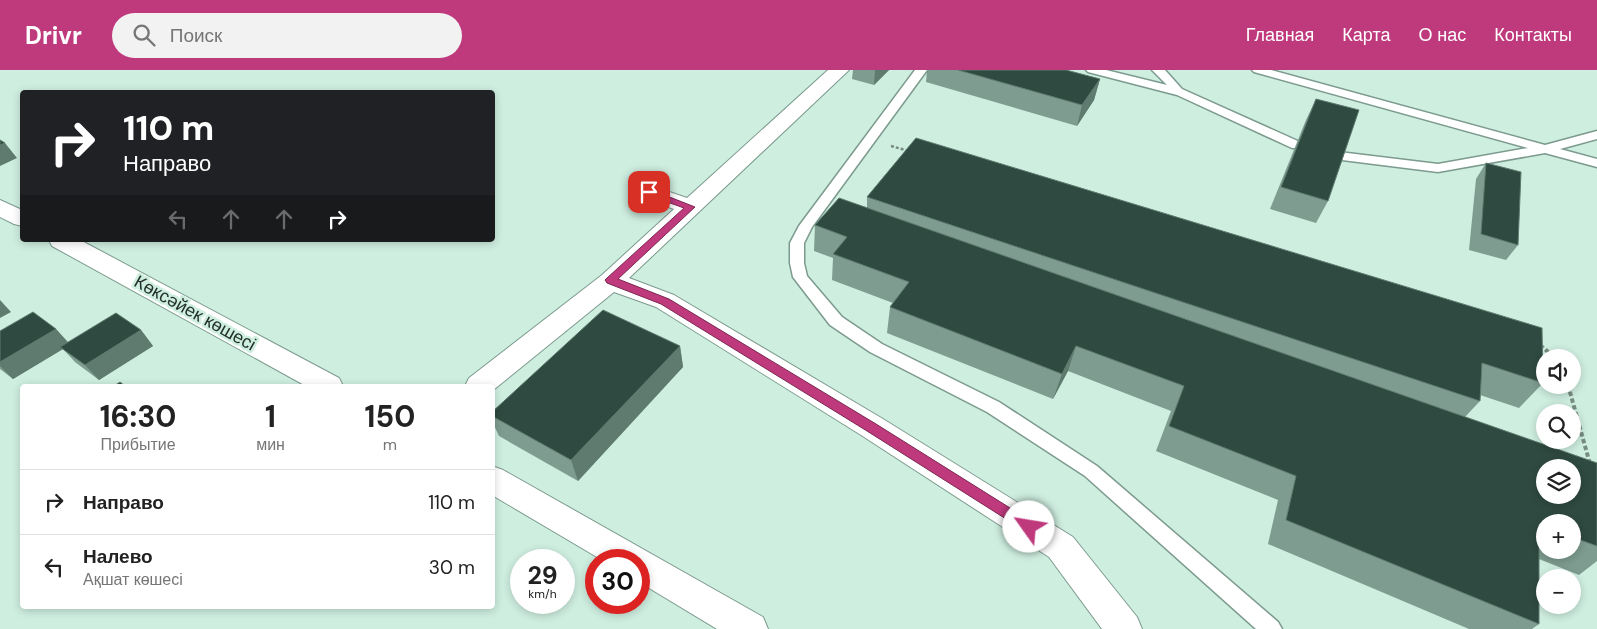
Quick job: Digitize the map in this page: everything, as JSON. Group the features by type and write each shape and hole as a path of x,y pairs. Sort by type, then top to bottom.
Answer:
{"street":[{"path":"481,384 611,280 839,70"},
{"path":"649,192 690,207"},
{"path":"0,207 20,218"},
{"name":"Көксәйек көшесі","path":"65,242 325,384"},
{"path":"611,280 665,301 872,427 1061,547 1124,629"},
{"path":"495,480 613,549"},
{"path":"650,570 750,629"}],"lane":[{"path":"921,70 897,101 871,140 837,182 797,243 797,263 800,278 836,322 876,348 993,406 1091,471 1271,629"},
{"path":"1092,70 1181,92 1296,145"},
{"path":"1158,70 1181,92"},
{"path":"1258,70 1597,164"},
{"path":"1339,156 1438,168 1544,149 1597,135"}],"path":[{"path":"871,140 910,151"},
{"path":"1536,342 1544,349"},
{"path":"1571,394 1592,469"}],"building":[{"path":"958,70 1066,70 1100,79 1082,105"},
{"path":"1316,99 1359,110 1328,201 1281,187"},
{"path":"916,138 1542,328 1542,349 1536,349 1536,381 1482,363 1480,401 867,197"},
{"path":"1486,163 1521,172 1518,245 1481,234"},
{"path":"839,198 1536,442 1536,449 1557,449 1597,463 1597,546 1581,540 1581,514 1536,514 1536,559 1539,559 1539,569 1536,569 1536,614 1539,614 1539,624 1286,520 1296,476 1169,426 1184,386 1076,346 1062,374 890,307 909,282 833,254 847,237 815,225"},
{"path":"603,310 680,346 571,460 495,418 495,409"},
{"path":"33,312 56,329 0,362 0,331"},
{"path":"116,313 141,330 85,365 60,347"}],"route":[{"path":"649,192 690,207 611,280 665,301 872,427 1029,527"}]}
